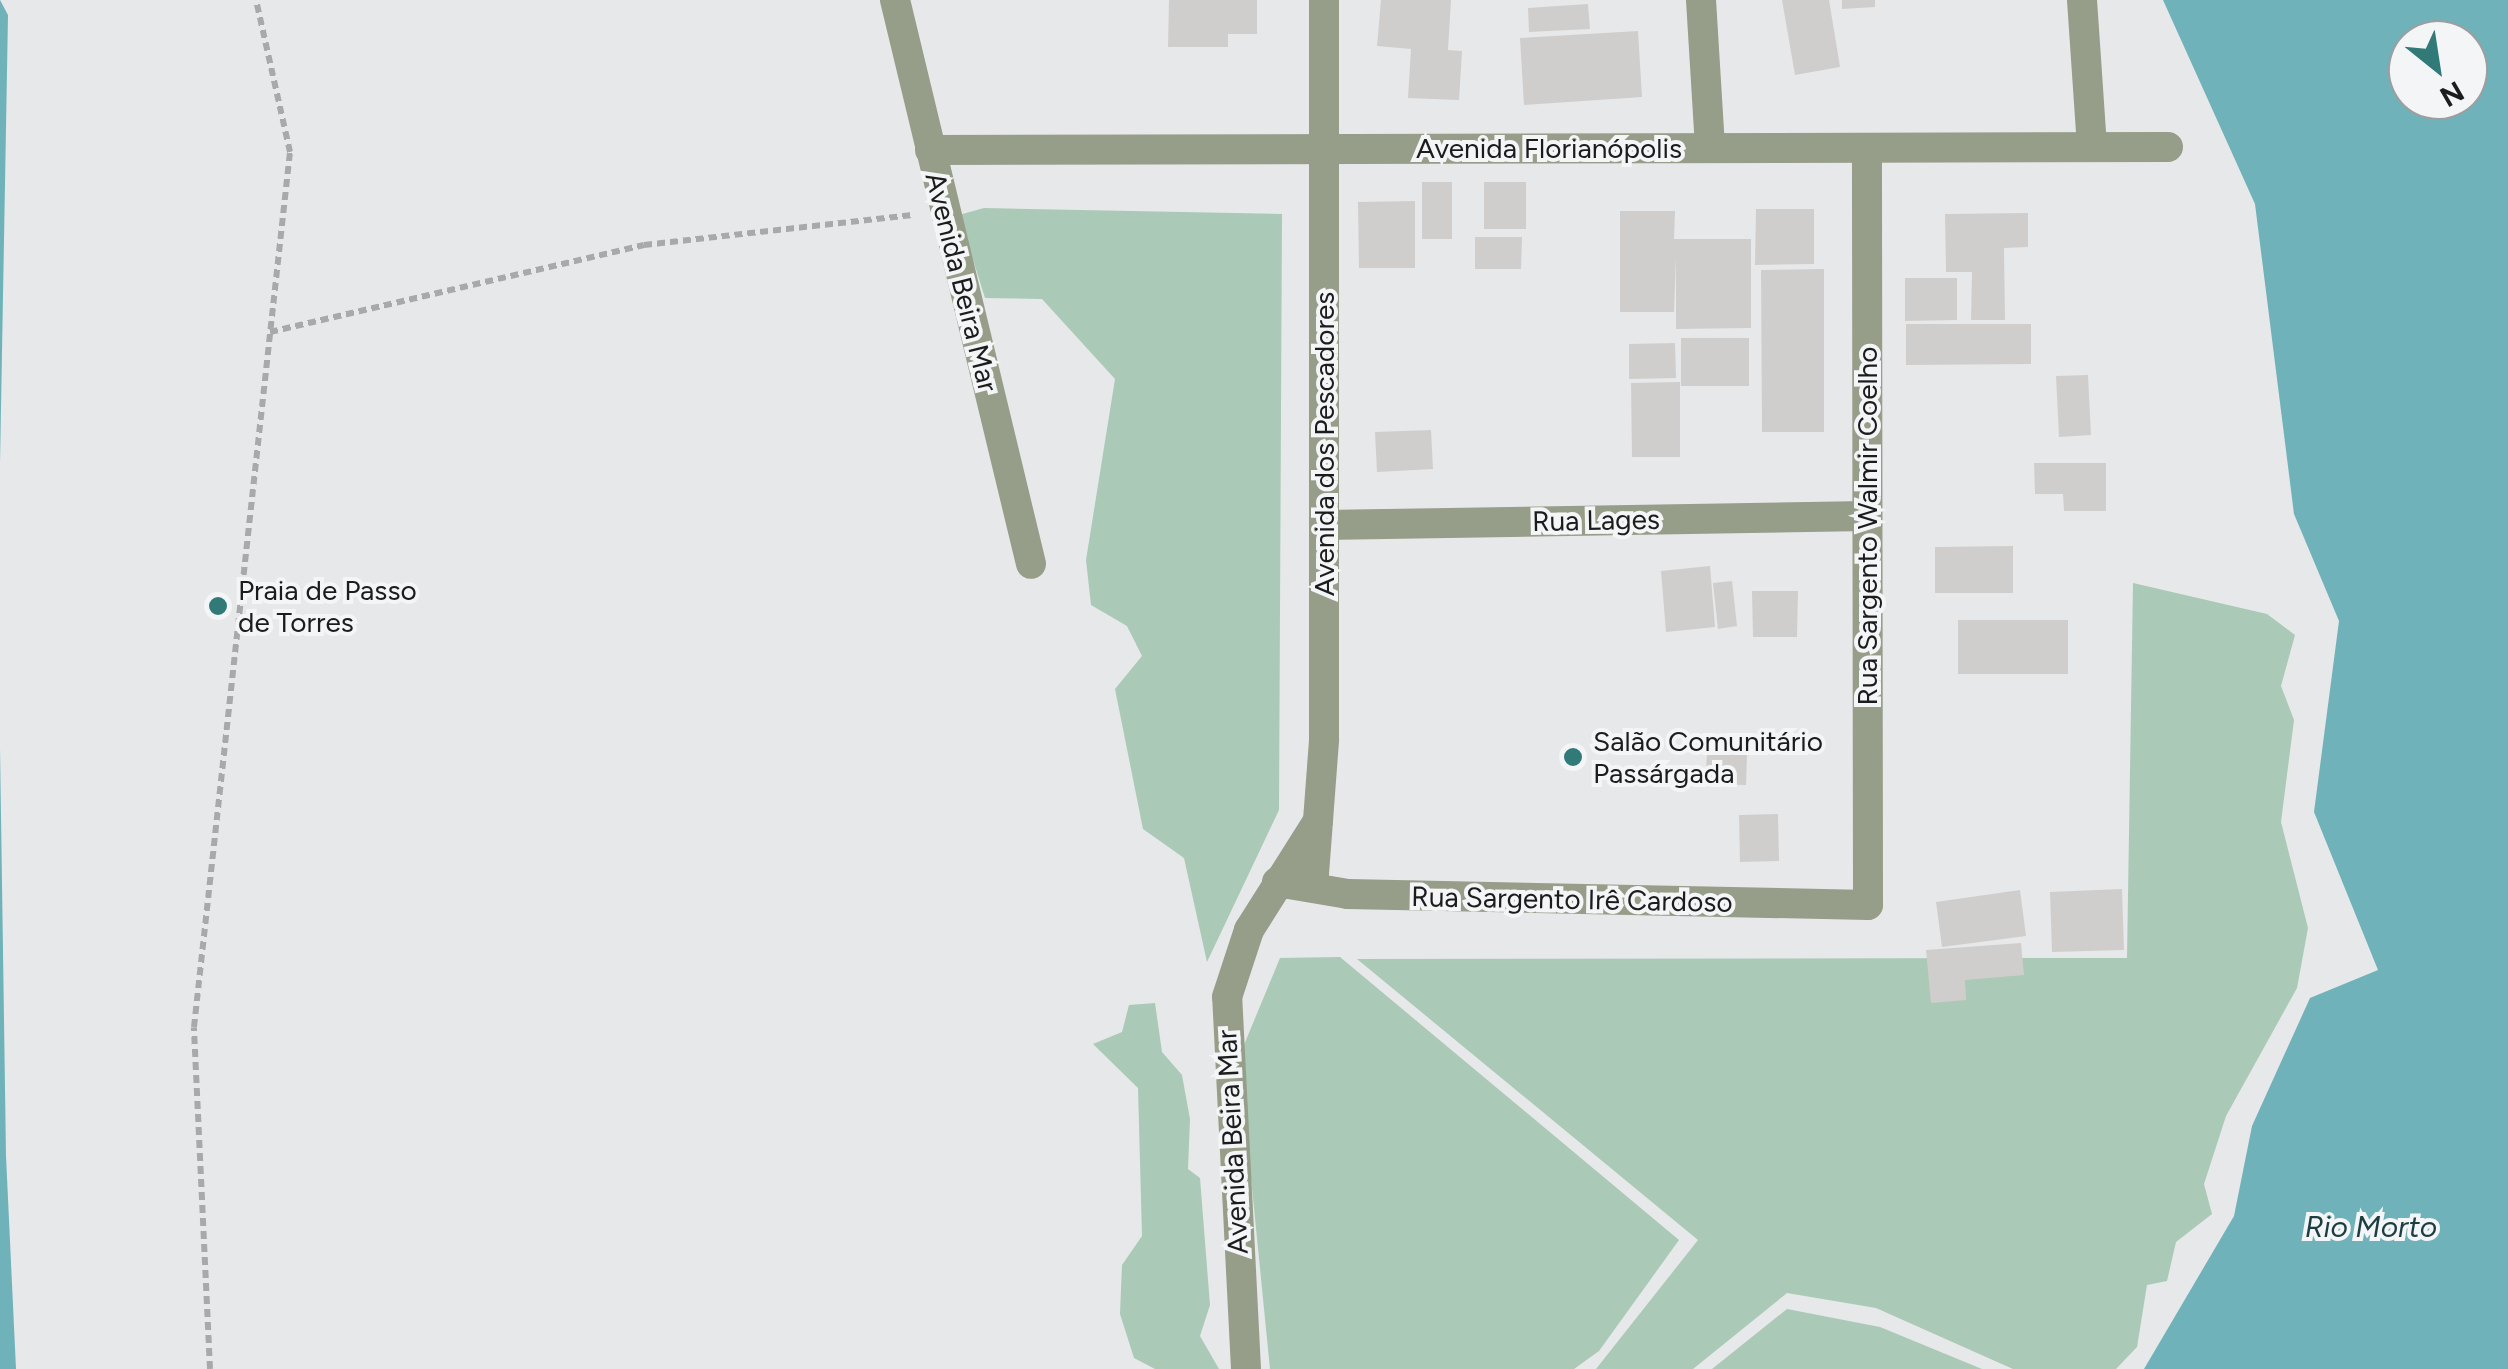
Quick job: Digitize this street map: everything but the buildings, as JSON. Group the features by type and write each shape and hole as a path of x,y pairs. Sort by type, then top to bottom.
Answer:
{"street":[{"name":"Avenida Beira Mar","path":"895,0 1031,564"},
{"name":"Avenida dos Pescadores","path":"1314,888 1320,819 1324,525 1324,0"},
{"path":"1701,0 1710,148"},
{"path":"2082,0 2092,147"},
{"name":"Avenida Florianópolis","path":"930,150 2168,147"},
{"name":"Rua Sargento Walmir Coelho","path":"1867,148 1868,905"},
{"name":"Rua Lages","path":"1324,525 1867,516"},
{"name":"Avenida Beira Mar","path":"1246,1369 1224,1026 1241,950 1277,882 1320,819"},
{"name":"Rua Sargento Irê Cardoso","path":"1277,882 1314,888 1868,905"}],"path":[{"path":"210,1369 194,1027 290,152 256,0"},
{"path":"270,332 644,245 943,210"}],"green space":[{"path":"984,208 1282,214 1279,810 1207,962 1184,858 1143,829 1115,689 1142,656 1127,626 1091,605 1086,560 1115,379 1042,299 985,298 959,215"},
{"path":"2133,583 2267,614 2295,635 2281,686 2294,720 2281,822 2308,928 2297,988 2226,1116 2204,1184 2212,1214 2176,1242 2167,1281 2147,1285 2137,1347 2116,1369 2013,1369 1876,1308 1787,1293 1693,1369 1596,1369 1698,1240 1357,959 2127,958"},
{"path":"1340,957 1679,1240 1599,1351 1574,1369 1270,1369 1239,1057 1280,958"},
{"path":"1155,1003 1162,1052 1182,1075 1190,1119 1188,1169 1200,1178 1210,1305 1200,1336 1219,1369 1155,1369 1134,1358 1120,1314 1122,1265 1142,1236 1138,1088 1093,1044 1122,1032 1129,1005"},
{"path":"1787,1309 1880,1327 1982,1369 1712,1369"}],"water":[{"path":"0,0 8,15 0,464"},
{"name":"Rio Morto","path":"2163,0 2508,0 2508,1369 2144,1369 2234,1216 2252,1126 2310,998 2378,970 2314,812 2339,621 2294,514 2255,204"},
{"path":"0,747 6,1156 16,1369 0,1369"}],"place":[{"name":"Praia de Passo de Torres","path":"218,606"},
{"name":"Salão Comunitário Passárgada","path":"1573,757"}]}
